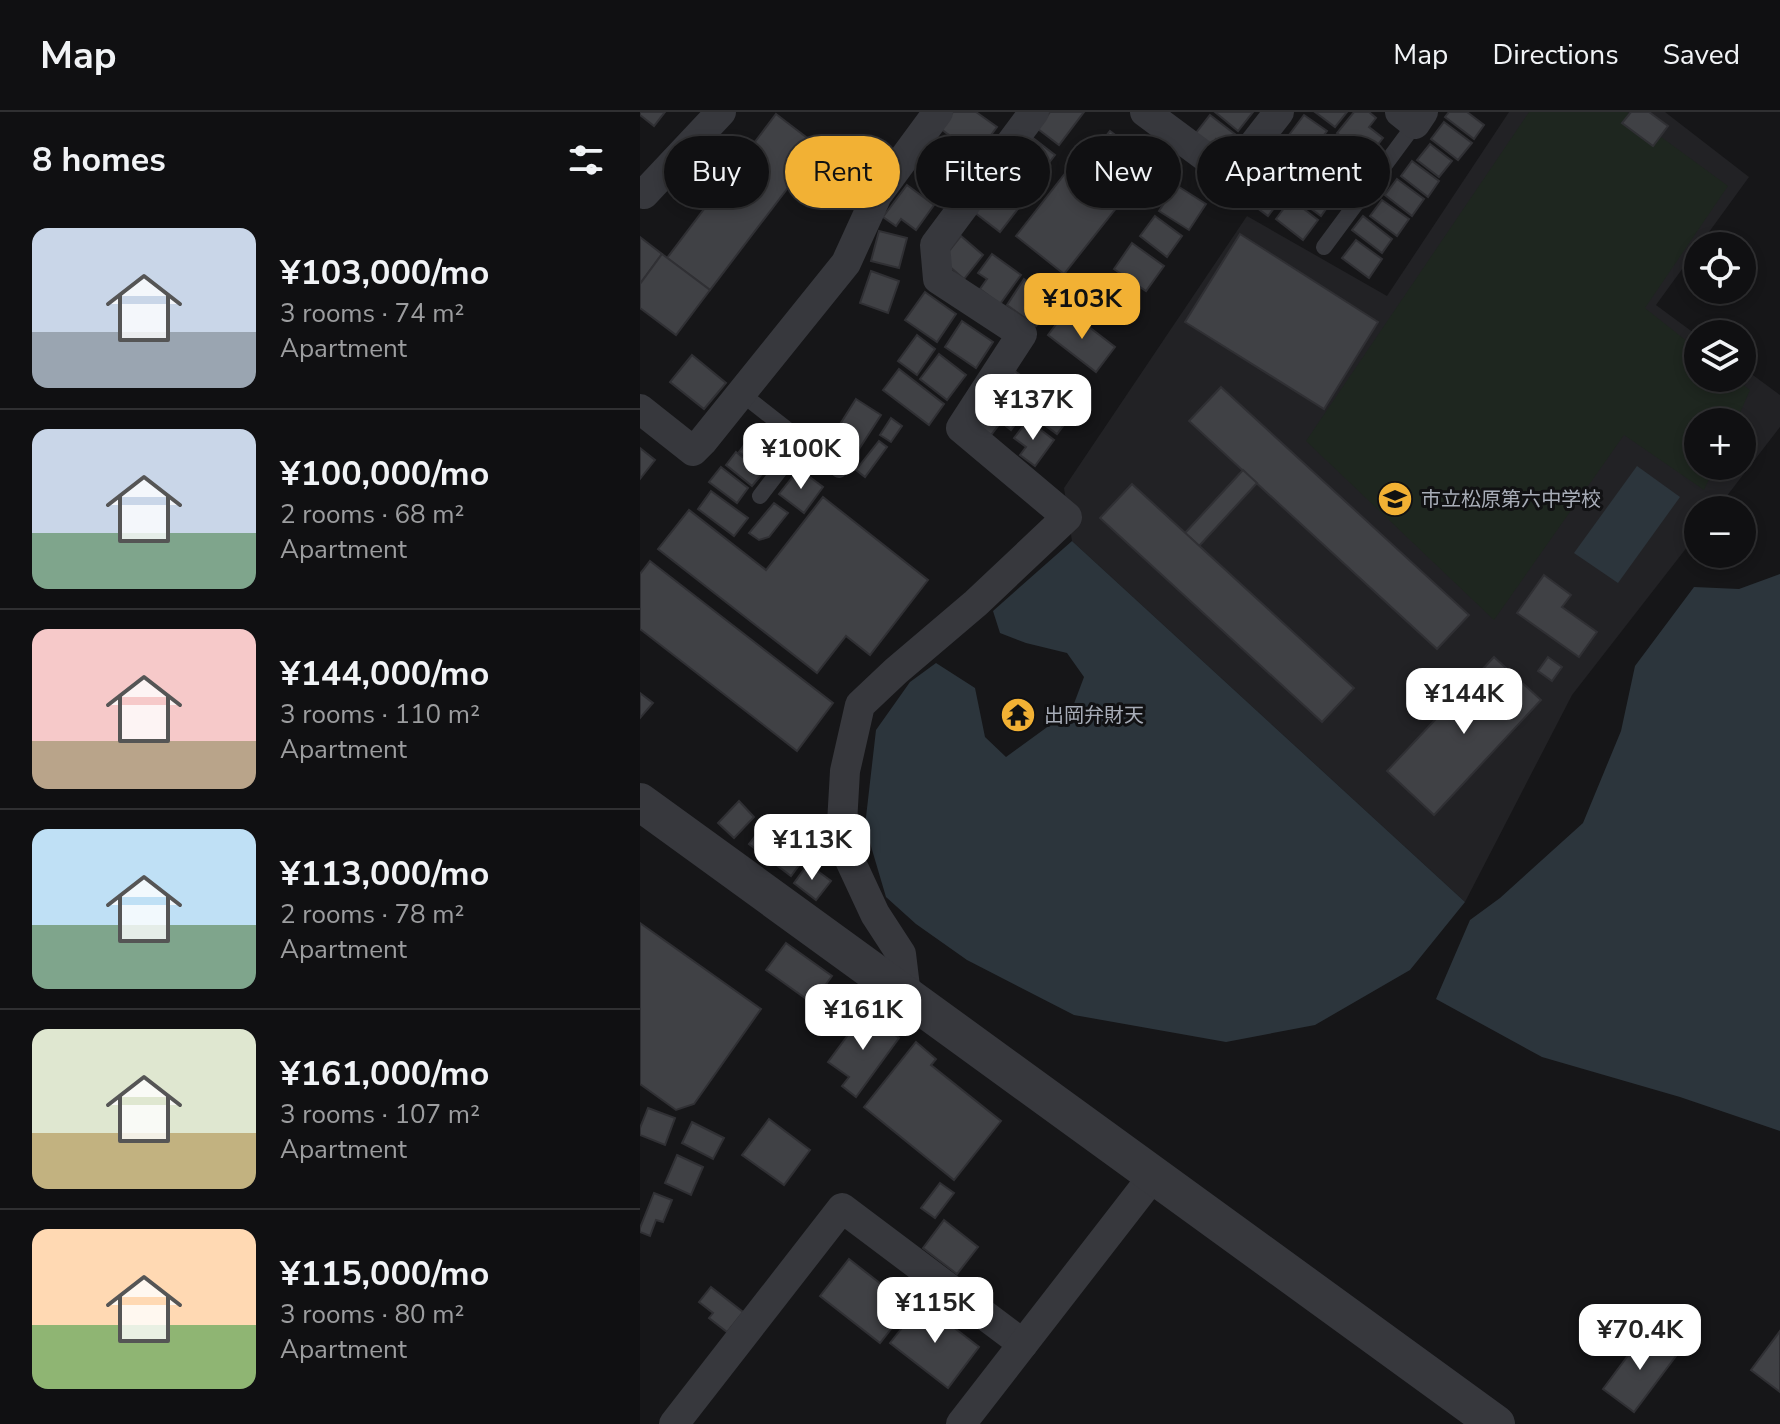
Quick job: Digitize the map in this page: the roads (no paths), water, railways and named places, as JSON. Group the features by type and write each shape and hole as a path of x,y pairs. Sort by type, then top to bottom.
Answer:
{"street":[{"path":"640,193 644,194 721,112"},
{"path":"640,409 693,451 846,263 877,195 938,112"},
{"path":"906,995 901,954 875,914 841,841 845,771 860,705 1018,565 1067,517 961,428 1022,334 938,279 935,245 1034,112"},
{"path":"1145,112 1230,175 1279,112"},
{"path":"640,802 1496,1424"},
{"path":"961,1424 1154,1175"},
{"path":"674,1424 842,1208 1023,1344"}],"lane":[{"path":"1324,247 1413,116"},
{"path":"742,394 839,470"},
{"path":"760,496 802,441"}],"place":[{"name":"市立松原第六中学校","path":"1395,499"},
{"name":"出岡弁財天","path":"1018,715"}]}
